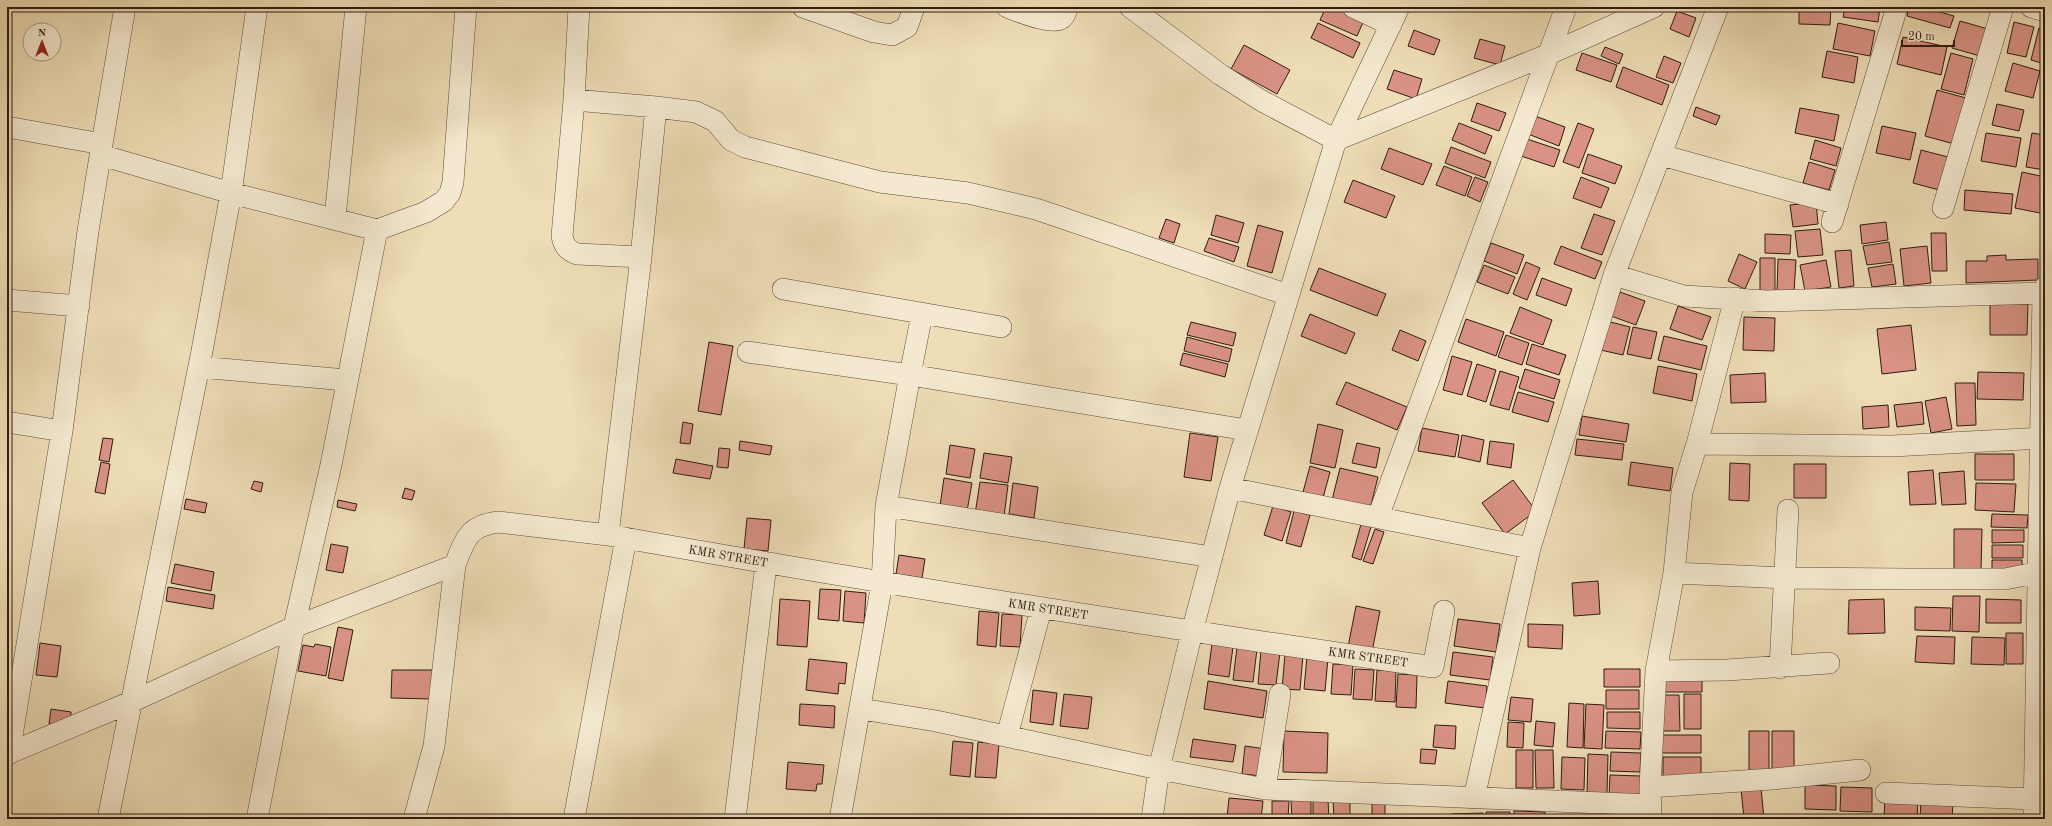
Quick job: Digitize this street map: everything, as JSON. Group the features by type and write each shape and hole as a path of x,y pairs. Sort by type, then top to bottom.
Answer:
{"street":[{"path":"8,754 62,431 88,231 125,7"},
{"path":"108,819 199,367 231,193 258,7"},
{"path":"335,218 356,7"},
{"path":"7,127 102,149 231,193 335,218 377,230 426,212 444,201 450,193 453,174 466,7"},
{"path":"579,7 574,100 562,236 563,243 568,250 577,254 641,258"},
{"path":"803,7 874,32 892,35 907,27 914,7"},
{"path":"1007,7 1046,20 1058,20 1064,17 1068,7"},
{"path":"1130,7 1221,75 1262,101 1336,140 1547,55 1654,7"},
{"path":"1152,819 1159,769 1192,632 1247,430 1336,140 1395,16 1353,7"},
{"path":"1378,517 1547,55 1566,7"},
{"path":"1474,798 1530,548 1614,274 1718,7"},
{"path":"1661,155 1835,213 1897,7"},
{"path":"1943,208 2003,7"},
{"path":"2031,7 2045,11"},
{"path":"574,100 696,112 715,121 731,140 745,147 880,182 968,193 1036,209 1288,295"},
{"path":"574,819 617,537 641,258 656,107"},
{"path":"257,819 294,627 331,465 377,230"},
{"path":"1614,274 1684,296 1767,301 2044,291 2042,572 2034,809 1886,793"},
{"path":"783,289 1000,327"},
{"path":"1651,804 1656,671 1674,573 1682,492 1697,444 1735,298"},
{"path":"7,300 79,306"},
{"path":"840,819 861,709 882,583 886,506 922,314"},
{"path":"748,352 910,375 1247,430"},
{"path":"199,367 335,379 347,382"},
{"path":"7,422 62,431"},
{"path":"1697,444 1892,446 2043,438"},
{"path":"1230,488 1530,548"},
{"path":"886,506 1212,557"},
{"path":"1780,668 1788,510"},
{"name":"KMR STREET","path":"414,819 434,746 455,565 463,544 472,531 484,524 498,522 617,537 766,564 1041,609 1433,667 1444,611"},
{"path":"735,819 766,564"},
{"path":"8,754 131,702 294,627 455,565"},
{"path":"1674,573 1784,578 2005,579 2042,572"},
{"path":"1007,736 1041,609"},
{"path":"1656,671 1780,668 1829,663"},
{"path":"1265,789 1280,694"},
{"path":"861,709 936,721 1159,769 1265,789 1651,804 1772,779 1860,770"}],"building":[{"path":"1326,7 1340,7 1365,18 1357,36 1320,20"},
{"path":"1799,7 1831,7 1830,25 1799,24"},
{"path":"1845,7 1880,7 1878,22 1843,17"},
{"path":"1909,7 1922,7 1954,16 1950,28 1907,16"},
{"path":"1677,11 1696,18 1689,37 1670,29"},
{"path":"1960,21 1988,29 1980,56 1952,48"},
{"path":"2014,22 2034,27 2026,57 2007,53"},
{"path":"1318,23 1360,43 1353,58 1311,38"},
{"path":"1838,23 1875,31 1870,56 1833,49"},
{"path":"2039,28 2045,30 2045,64 2031,60"},
{"path":"1414,30 1440,40 1434,55 1408,46"},
{"path":"1903,37 1947,47 1941,75 1897,64"},
{"path":"1480,39 1505,46 1500,65 1474,58"},
{"path":"1244,45 1290,70 1277,94 1231,69"},
{"path":"1605,47 1623,54 1619,64 1601,56"},
{"path":"1827,51 1858,57 1854,83 1822,77"},
{"path":"1582,53 1617,65 1611,82 1576,70"},
{"path":"1951,53 1973,59 1964,95 1941,89"},
{"path":"1664,56 1681,63 1673,83 1656,77"},
{"path":"2013,63 2040,71 2033,98 2005,91"},
{"path":"1623,67 1669,85 1662,105 1616,87"},
{"path":"1394,70 1422,79 1416,99 1387,89"},
{"path":"1937,90 1966,98 1954,144 1925,136"},
{"path":"1477,103 1506,113 1499,131 1471,121"},
{"path":"1997,104 2024,110 2019,131 1992,125"},
{"path":"1696,107 1720,116 1716,125 1693,116"},
{"path":"1800,108 1839,115 1834,141 1795,133"},
{"path":"1535,116 1565,127 1559,146 1528,134"},
{"path":"1459,123 1492,136 1485,154 1452,140"},
{"path":"1578,123 1594,129 1579,168 1563,162"},
{"path":"1882,126 1916,133 1910,160 1876,153"},
{"path":"1986,133 2021,138 2016,167 1981,161"},
{"path":"2032,133 2045,135 2045,170 2026,167"},
{"path":"1527,139 1560,150 1554,167 1521,156"},
{"path":"1815,140 1841,148 1836,166 1810,159"},
{"path":"1451,147 1491,162 1485,178 1445,163"},
{"path":"1389,148 1432,164 1423,185 1381,169"},
{"path":"1921,150 1948,157 1939,190 1913,183"},
{"path":"1588,154 1622,166 1615,184 1582,173"},
{"path":"1809,162 1835,170 1829,190 1803,183"},
{"path":"1444,166 1472,177 1465,196 1436,185"},
{"path":"2022,172 2045,177 2045,214 2015,208"},
{"path":"1475,177 1488,182 1480,202 1467,196"},
{"path":"1581,177 1609,188 1601,208 1573,198"},
{"path":"1353,180 1395,196 1386,218 1344,202"},
{"path":"1965,190 2013,194 2011,214 1964,210"},
{"path":"1816,202 1818,224 1793,227 1790,205"},
{"path":"1594,214 1615,221 1602,255 1581,248"},
{"path":"1216,215 1244,223 1238,243 1211,235"},
{"path":"1166,219 1180,224 1174,243 1159,238"},
{"path":"1886,222 1888,240 1862,244 1860,225"},
{"path":"1258,225 1283,232 1272,273 1247,266"},
{"path":"1820,229 1823,255 1798,257 1795,231"},
{"path":"1931,233 1946,233 1947,271 1932,271"},
{"path":"1765,234 1791,235 1790,254 1765,253"},
{"path":"1209,238 1239,247 1234,262 1204,251"},
{"path":"1889,242 1892,262 1867,265 1863,246"},
{"path":"1491,243 1524,255 1517,274 1484,261"},
{"path":"1561,246 1602,262 1595,279 1554,264"},
{"path":"1927,246 1931,283 1904,286 1900,249"},
{"path":"1851,250 1854,286 1839,288 1835,251"},
{"path":"1739,254 1757,262 1745,289 1728,281"},
{"path":"2006,255 2006,260 2038,259 2038,280 1966,283 1966,261 1987,261 1987,256"},
{"path":"1760,258 1775,258 1775,292 1760,292"},
{"path":"1778,259 1796,260 1794,292 1777,291"},
{"path":"1826,260 1831,287 1805,291 1800,265"},
{"path":"1526,262 1540,268 1527,300 1513,294"},
{"path":"1893,264 1896,284 1872,287 1868,268"},
{"path":"1484,265 1515,277 1508,294 1477,282"},
{"path":"1319,268 1386,294 1377,316 1310,290"},
{"path":"1542,278 1572,289 1566,306 1536,295"},
{"path":"1620,292 1645,301 1636,325 1611,316"},
{"path":"1990,303 2028,304 2027,335 1990,335"},
{"path":"1678,306 1711,317 1702,340 1670,329"},
{"path":"1520,307 1552,320 1543,345 1510,333"},
{"path":"1310,314 1355,333 1346,354 1301,336"},
{"path":"1744,317 1775,318 1774,351 1743,350"},
{"path":"1466,319 1504,332 1496,356 1458,342"},
{"path":"1603,320 1630,327 1623,355 1596,349"},
{"path":"1191,322 1236,333 1233,346 1187,335"},
{"path":"1911,325 1916,370 1882,374 1877,329"},
{"path":"1633,327 1657,332 1651,359 1627,354"},
{"path":"1400,330 1426,341 1418,361 1392,350"},
{"path":"1506,335 1529,343 1522,365 1498,357"},
{"path":"1664,336 1707,346 1701,370 1658,360"},
{"path":"1187,337 1232,349 1229,362 1184,351"},
{"path":"709,342 733,346 721,415 698,411"},
{"path":"1532,344 1566,355 1559,375 1526,364"},
{"path":"1183,353 1228,364 1225,377 1180,365"},
{"path":"1452,356 1472,362 1462,395 1443,390"},
{"path":"1477,364 1496,370 1486,402 1467,396"},
{"path":"1658,366 1697,374 1692,401 1653,393"},
{"path":"1525,369 1560,380 1554,399 1519,388"},
{"path":"1500,371 1519,377 1509,410 1490,405"},
{"path":"1978,372 2024,373 2023,400 1977,399"},
{"path":"1765,373 1766,402 1731,403 1730,375"},
{"path":"1346,382 1407,407 1397,430 1336,404"},
{"path":"1955,383 1975,383 1976,425 1957,426"},
{"path":"1518,392 1554,402 1548,422 1512,412"},
{"path":"1946,397 1952,429 1931,433 1925,401"},
{"path":"1922,402 1924,424 1897,427 1894,405"},
{"path":"1888,405 1889,427 1863,429 1862,407"},
{"path":"1582,416 1629,424 1626,442 1579,435"},
{"path":"683,422 693,424 690,444 680,443"},
{"path":"1318,424 1343,430 1335,468 1310,463"},
{"path":"1422,428 1459,435 1455,457 1418,451"},
{"path":"1190,433 1218,437 1211,481 1184,477"},
{"path":"1462,435 1484,440 1480,462 1458,457"},
{"path":"103,438 113,439 109,462 99,460"},
{"path":"1577,439 1624,444 1622,460 1575,455"},
{"path":"740,441 772,446 770,455 739,450"},
{"path":"1490,441 1514,444 1511,468 1487,464"},
{"path":"1357,443 1380,448 1376,468 1352,463"},
{"path":"950,445 975,449 970,478 946,474"},
{"path":"719,448 730,449 728,468 717,467"},
{"path":"984,453 1012,457 1008,483 980,478"},
{"path":"1975,454 2014,454 2014,480 1975,480"},
{"path":"676,459 713,466 710,479 673,473"},
{"path":"101,462 110,464 105,494 95,492"},
{"path":"1631,462 1673,468 1670,491 1628,485"},
{"path":"1730,463 1750,464 1749,501 1729,500"},
{"path":"1794,464 1826,464 1826,498 1794,498"},
{"path":"1310,466 1330,472 1323,498 1303,492"},
{"path":"1340,468 1378,477 1370,509 1332,500"},
{"path":"1933,470 1936,504 1910,505 1908,472"},
{"path":"1964,471 1966,504 1942,505 1939,473"},
{"path":"944,478 972,483 967,511 940,506"},
{"path":"1513,480 1536,511 1505,534 1482,503"},
{"path":"254,481 263,483 261,492 251,489"},
{"path":"980,482 1008,485 1004,517 975,514"},
{"path":"1013,483 1038,487 1034,518 1009,514"},
{"path":"1976,483 2016,484 2014,512 1975,510"},
{"path":"405,488 415,491 412,500 402,498"},
{"path":"186,499 207,503 205,513 184,509"},
{"path":"338,500 357,504 355,511 337,507"},
{"path":"1273,506 1291,512 1282,541 1264,535"},
{"path":"1294,511 1310,515 1301,547 1286,543"},
{"path":"1992,514 2028,515 2027,528 1991,527"},
{"path":"747,518 771,520 768,551 744,549"},
{"path":"1361,524 1371,527 1361,560 1352,557"},
{"path":"1375,529 1384,532 1373,564 1363,561"},
{"path":"1954,529 1982,529 1981,570 1954,569"},
{"path":"1992,530 2024,530 2024,542 1992,543"},
{"path":"331,544 348,547 343,573 326,570"},
{"path":"1992,545 2023,545 2023,558 1992,558"},
{"path":"899,555 925,559 922,578 896,574"},
{"path":"1992,560 2022,560 2022,571 1992,571"},
{"path":"175,564 214,572 211,591 171,583"},
{"path":"1598,581 1600,614 1574,616 1572,583"},
{"path":"168,587 215,595 213,609 166,601"},
{"path":"820,589 841,590 839,621 818,619"},
{"path":"845,591 866,593 864,623 843,621"},
{"path":"1953,596 1980,596 1979,632 1952,631"},
{"path":"780,599 810,601 807,647 777,645"},
{"path":"1884,599 1885,633 1848,634 1849,600"},
{"path":"1986,599 2021,600 2021,623 1986,623"},
{"path":"1356,606 1380,611 1372,652 1348,647"},
{"path":"1915,607 1951,608 1950,631 1915,630"},
{"path":"979,611 999,613 996,647 977,645"},
{"path":"1002,614 1022,615 1020,647 1000,646"},
{"path":"1458,619 1500,624 1496,652 1454,646"},
{"path":"1528,624 1563,625 1562,649 1528,647"},
{"path":"338,627 353,630 343,681 328,678"},
{"path":"2006,633 2023,633 2023,664 2006,664"},
{"path":"1917,636 1955,637 1954,664 1915,662"},
{"path":"1972,637 2005,638 2004,665 1971,664"},
{"path":"40,643 61,646 57,677 36,675"},
{"path":"315,644 331,647 326,676 298,671 303,645 314,647"},
{"path":"1212,644 1233,647 1229,677 1208,674"},
{"path":"1237,647 1257,649 1253,682 1233,680"},
{"path":"1261,650 1280,652 1276,685 1258,684"},
{"path":"1453,652 1493,657 1490,680 1450,675"},
{"path":"1285,654 1303,655 1300,690 1282,689"},
{"path":"1307,656 1328,658 1325,691 1304,689"},
{"path":"809,659 847,663 845,684 839,683 838,694 806,690"},
{"path":"1333,664 1353,665 1351,695 1331,694"},
{"path":"1355,669 1374,670 1372,700 1353,699"},
{"path":"1604,669 1640,669 1640,687 1604,687"},
{"path":"392,670 433,670 432,699 391,698"},
{"path":"1377,670 1396,671 1395,702 1375,701"},
{"path":"1398,674 1417,675 1416,708 1396,707"},
{"path":"1702,679 1702,692 1659,692 1659,680"},
{"path":"1208,681 1267,691 1263,718 1204,709"},
{"path":"1448,681 1487,686 1485,708 1445,703"},
{"path":"1033,690 1057,693 1053,725 1030,722"},
{"path":"1606,690 1639,690 1639,709 1606,709"},
{"path":"1064,694 1092,697 1088,729 1060,726"},
{"path":"1684,694 1701,694 1701,729 1684,729"},
{"path":"1660,695 1679,695 1680,731 1661,731"},
{"path":"1511,697 1533,699 1531,722 1508,720"},
{"path":"1569,703 1584,704 1583,748 1567,747"},
{"path":"800,704 835,706 834,728 799,725"},
{"path":"1586,704 1604,705 1602,749 1584,748"},
{"path":"51,709 71,712 71,719 65,726 49,724"},
{"path":"1607,712 1640,712 1640,729 1607,728"},
{"path":"1536,721 1555,723 1553,747 1534,745"},
{"path":"1508,722 1524,723 1523,748 1507,747"},
{"path":"1435,725 1456,726 1455,749 1433,747"},
{"path":"1284,731 1328,733 1327,773 1283,772"},
{"path":"1606,731 1641,732 1640,749 1605,748"},
{"path":"1749,731 1769,731 1769,772 1749,772"},
{"path":"1772,731 1794,731 1794,772 1772,772"},
{"path":"1662,735 1701,735 1701,753 1662,753"},
{"path":"1193,739 1236,745 1233,762 1190,757"},
{"path":"953,741 973,743 970,777 950,775"},
{"path":"978,742 999,744 996,778 975,777"},
{"path":"1245,746 1266,749 1263,776 1242,774"},
{"path":"1421,749 1437,750 1435,764 1420,763"},
{"path":"1516,750 1533,750 1533,788 1516,788"},
{"path":"1535,750 1553,750 1554,788 1536,788"},
{"path":"1611,752 1641,753 1640,772 1610,771"},
{"path":"1588,754 1608,755 1607,794 1587,794"},
{"path":"1562,757 1585,758 1584,790 1561,789"},
{"path":"1663,757 1701,757 1701,777 1663,777"},
{"path":"788,762 824,765 822,784 817,784 816,791 786,789"},
{"path":"1610,775 1641,776 1640,797 1609,796"},
{"path":"1805,785 1836,786 1836,810 1805,809"},
{"path":"1841,787 1872,788 1872,812 1840,811"},
{"path":"1761,788 1764,819 1744,819 1741,789"},
{"path":"1885,796 1918,798 1917,819 1884,819"},
{"path":"1229,798 1263,801 1261,819 1227,817"},
{"path":"1311,799 1311,819 1292,819 1291,800"},
{"path":"1333,799 1350,799 1350,819 1334,819"},
{"path":"1313,800 1328,800 1329,819 1313,819"},
{"path":"1272,801 1289,801 1288,819 1272,819"},
{"path":"1921,801 1953,803 1952,819 1920,819"},
{"path":"1372,803 1385,803 1385,819 1372,819"},
{"path":"1514,811 1545,812 1545,819 1514,819"},
{"path":"1486,812 1510,812 1510,819 1486,819"},
{"path":"1483,813 1483,819 1452,819 1451,814"},
{"path":"1583,816 1601,816 1601,819 1583,819"}]}
